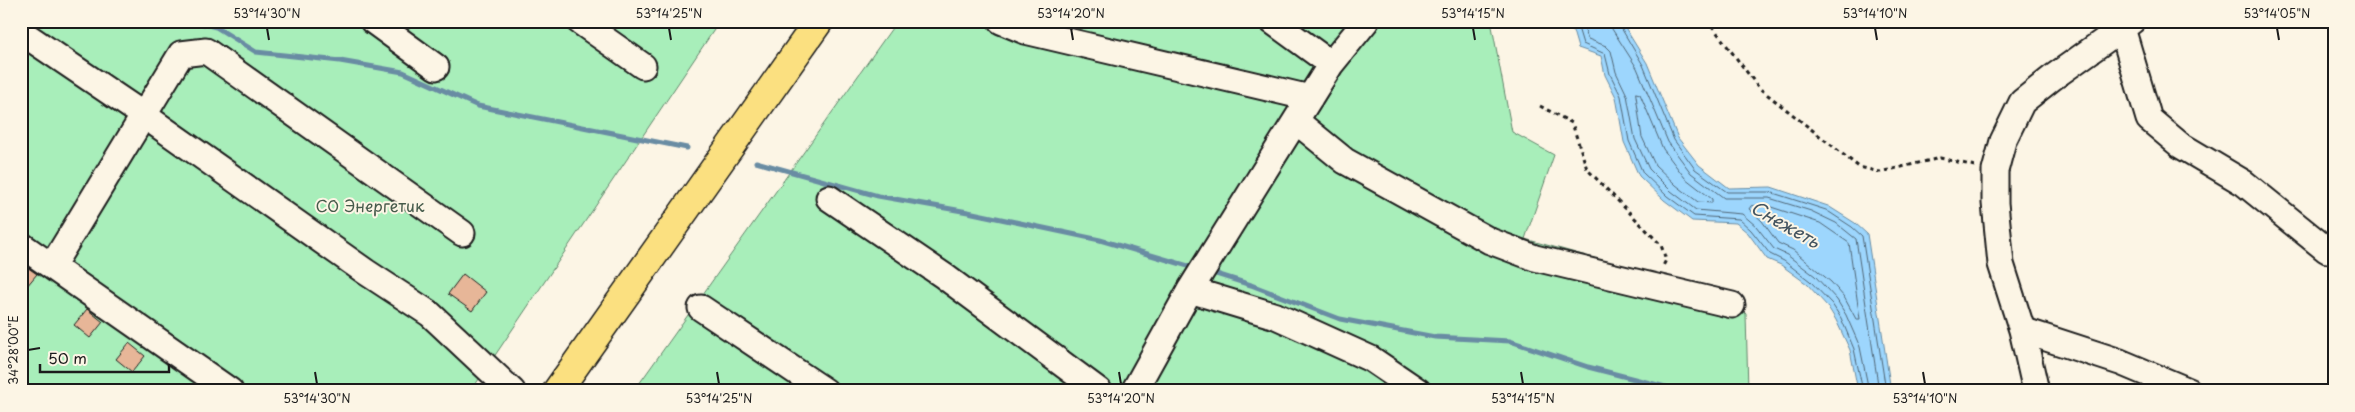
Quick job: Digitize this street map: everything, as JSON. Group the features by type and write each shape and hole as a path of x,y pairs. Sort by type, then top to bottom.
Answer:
{"main road":[{"path":"558,391 819,21"}],"street":[{"path":"373,21 436,67"},
{"path":"578,21 643,66"},
{"path":"1001,21 1025,31 1310,98"},
{"path":"1272,21 1332,64"},
{"path":"1134,391 1190,290 1310,98 1332,64 1366,21"},
{"path":"2036,391 2022,330 2001,264 1995,203 1995,171 2003,140 2022,102 2052,78 2127,25 2149,119 2180,146 2244,183 2327,250"},
{"path":"21,32 145,116 366,272 430,314 512,391"},
{"path":"52,266 181,54 206,51 462,233"},
{"path":"1296,121 1345,161 1490,241 1535,258 1732,306"},
{"path":"829,198 944,276 1099,391"},
{"path":"21,245 230,391"},
{"path":"1190,290 1276,316 1371,359 1418,391"},
{"path":"701,308 825,391"},
{"path":"2022,330 2120,362 2189,391"}],"path":[{"path":"1712,26 1759,88 1858,167 1880,172 1940,158 1995,171"},
{"path":"1540,106 1572,123 1587,169 1662,245 1666,260 1654,286"}],"green space":[{"name":"СО Энергетик","path":"21,21 720,21 471,391 21,391"},
{"path":"897,21 1491,21 1512,132 1554,155 1525,239 1728,295 1746,314 1748,391 634,391"}],"water":[{"name":"Снежеть","path":"1570,21 1621,21 1647,63 1678,138 1699,165 1729,188 1771,187 1828,206 1855,223 1867,234 1891,391 1858,391 1850,350 1828,307 1807,284 1781,265 1767,259 1748,233 1736,223 1692,221 1664,200 1639,176 1624,142 1616,97 1605,75 1601,56 1578,48"}],"building":[{"path":"21,263 37,274 21,293"},
{"path":"463,274 486,292 472,311 448,294"},
{"path":"87,309 103,322 90,338 74,325"},
{"path":"129,343 145,356 132,372 116,359"}],"waterway":[{"path":"192,21 216,27 256,52 340,61 403,72 478,106 687,148"},
{"path":"756,162 878,196 968,212 1100,240 1195,268"},
{"path":"1210,272 1251,285 1340,319 1435,337 1510,341 1588,367 1681,391"}]}
